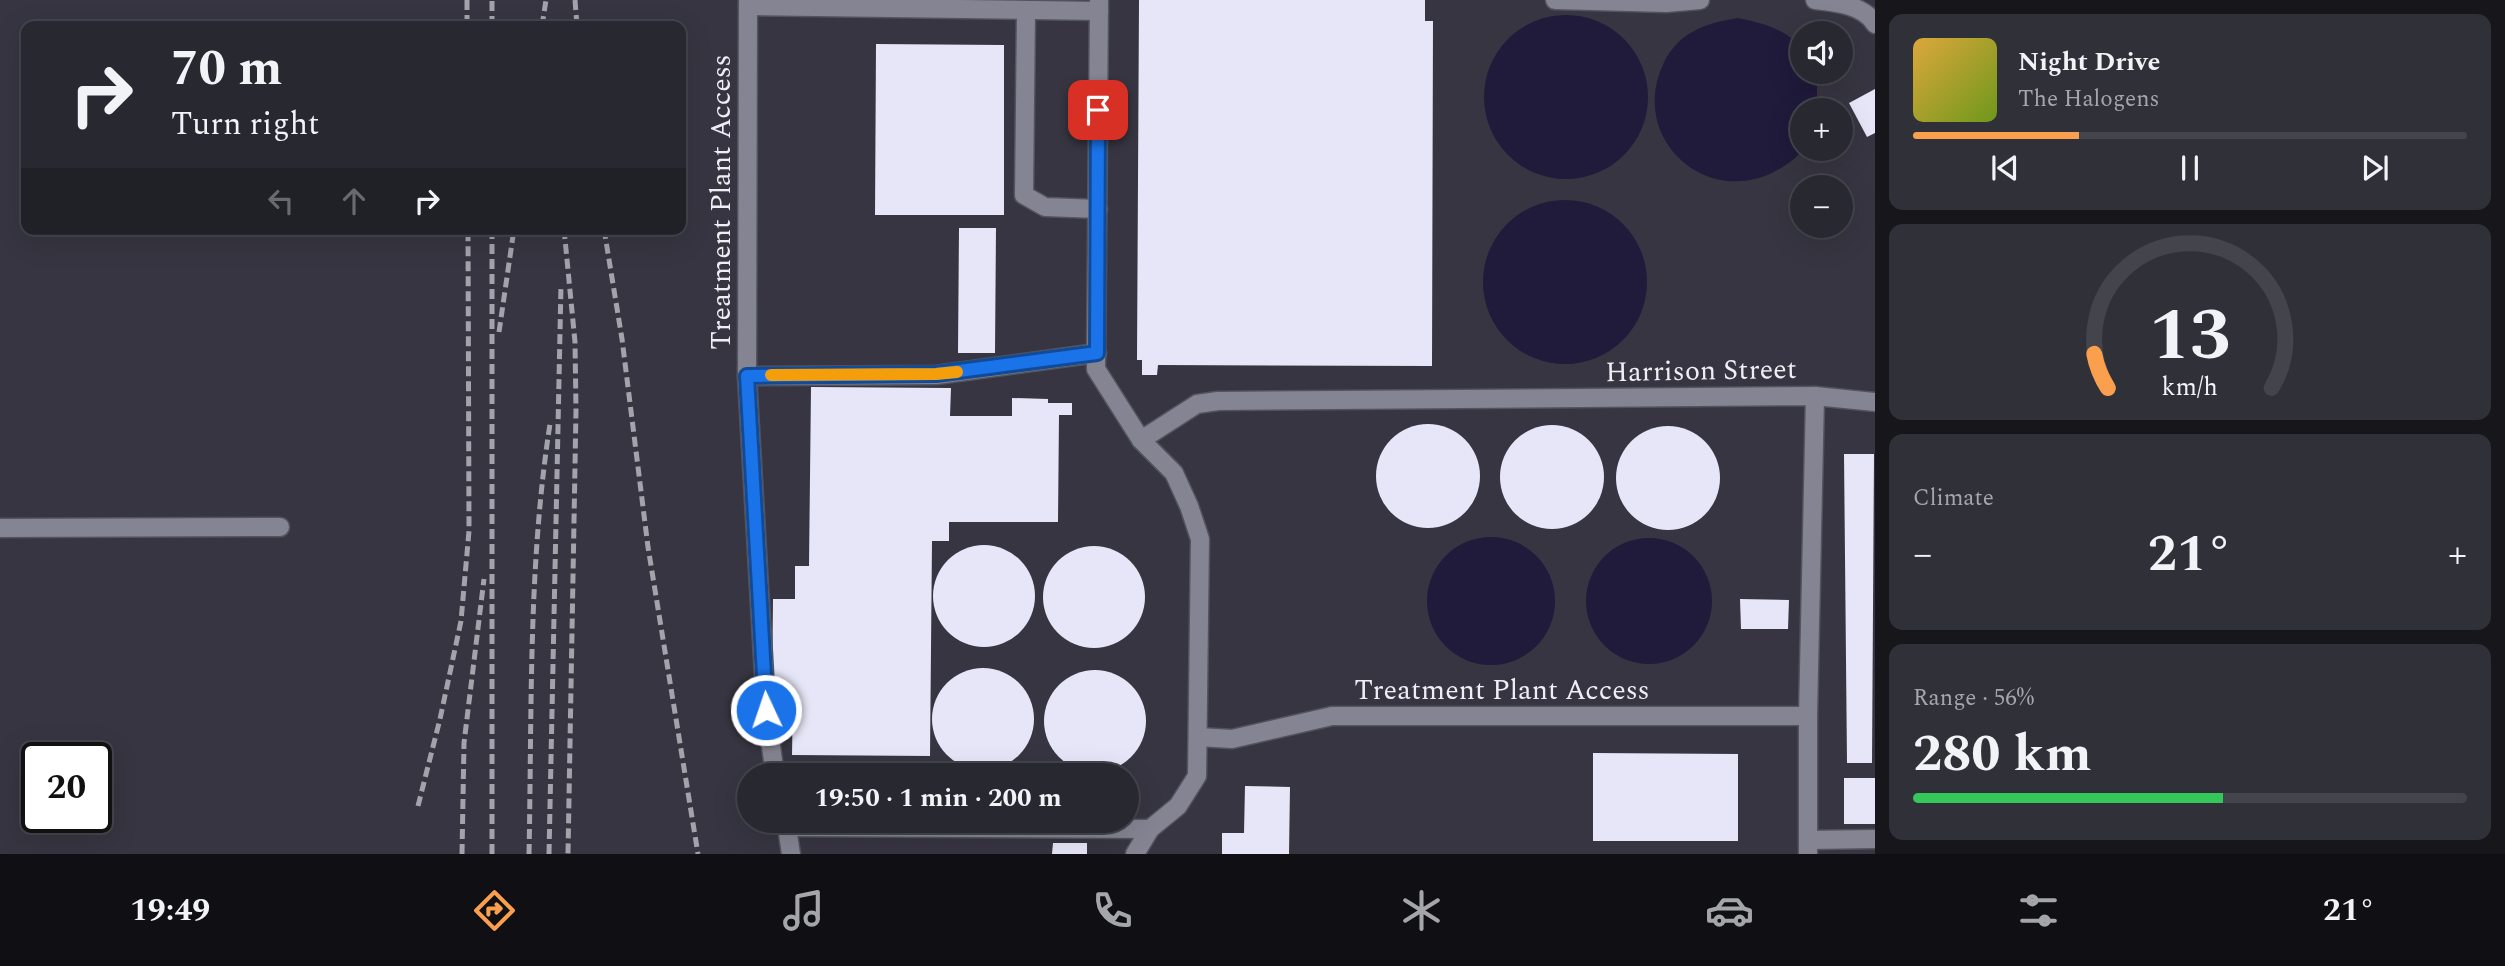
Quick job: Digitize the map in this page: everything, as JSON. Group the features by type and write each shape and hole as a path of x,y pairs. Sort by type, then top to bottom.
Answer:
{"lane":[{"path":"1555,0 1666,3 1700,0"},
{"path":"1815,0 1841,2 1871,17 1875,24"},
{"name":"Treatment Plant Access","path":"773,763 766,710 747,376 748,3 1026,10 1099,5 1096,369 1141,440 1174,473 1200,539 1197,776 1178,806 1150,829 1135,854"},
{"path":"1026,10 1024,195 1045,207 1098,209"},
{"path":"747,376 936,374 1097,353"},
{"path":"1815,396 1875,402"},
{"name":"Harrison Street","path":"1141,440 1197,404 1218,401 1815,396 1808,847"},
{"path":"0,528 280,527"},
{"name":"Treatment Plant Access","path":"1198,737 1232,738 1332,716 1808,716"},
{"path":"1139,829 1150,829"},
{"path":"788,833 791,854"},
{"path":"1808,847 1875,839"}],"shaded area":[{"path":"1566,15 1597,22 1624,39 1641,66 1648,97 1641,128 1624,155 1597,172 1566,179 1535,172 1508,155 1491,128 1484,97 1491,66 1508,39 1535,22"},
{"path":"1738,18 1785,34 1790,38 1790,84 1817,86 1817,98 1790,98 1792,161 1758,178 1731,181 1706,176 1685,163 1668,145 1657,122 1655,95 1668,55 1683,38 1714,23"},
{"path":"1565,200 1596,207 1623,224 1640,251 1647,282 1640,313 1623,340 1596,357 1565,364 1534,357 1507,340 1490,313 1483,282 1490,251 1507,224 1534,207"},
{"path":"1491,537 1515,542 1536,556 1550,577 1555,601 1550,625 1536,646 1515,660 1491,665 1467,660 1446,646 1432,625 1427,601 1432,577 1446,556 1467,542"},
{"path":"1649,538 1673,542 1694,556 1708,577 1712,601 1708,625 1694,646 1673,660 1649,664 1625,660 1604,646 1590,625 1586,601 1590,577 1604,556 1625,542"}],"building":[{"path":"1139,0 1425,0 1425,21 1433,21 1432,366 1158,365 1157,375 1142,375 1142,360 1137,360"},
{"path":"876,44 1004,45 1004,215 875,215"},
{"path":"1875,89 1875,133 1867,137 1853,111 1853,101"},
{"path":"959,228 996,228 995,353 958,353"},
{"path":"811,387 951,388 950,416 1012,416 1012,398 1072,403 1072,415 1059,415 1058,522 949,522 949,541 932,541 930,756 792,755 793,695 772,695 773,599 795,599 795,566 809,566"},
{"path":"1428,424 1448,428 1465,439 1476,456 1480,476 1476,496 1465,513 1448,524 1428,528 1408,524 1391,513 1380,496 1376,476 1380,456 1391,439 1408,428"},
{"path":"1552,425 1572,429 1589,440 1600,457 1604,477 1600,497 1589,514 1572,525 1552,529 1532,525 1515,514 1504,497 1500,477 1504,457 1515,440 1532,429"},
{"path":"1668,426 1688,430 1705,441 1716,458 1720,478 1716,498 1705,515 1688,526 1668,530 1648,526 1631,515 1620,498 1616,478 1620,458 1631,441 1648,430"},
{"path":"1844,454 1874,454 1872,763 1847,763"},
{"path":"984,545 1003,549 1020,560 1031,577 1035,596 1031,615 1020,632 1003,643 984,647 965,643 948,632 937,615 933,596 937,577 948,560 965,549"},
{"path":"1094,546 1113,550 1130,561 1141,578 1145,597 1141,616 1130,633 1113,644 1094,648 1075,644 1058,633 1047,616 1043,597 1047,578 1058,561 1075,550"},
{"path":"1740,599 1789,600 1788,629 1741,629"},
{"path":"973,669 993,669 1011,677 1025,691 1033,709 1030,738 1019,755 1007,763 959,763 947,755 933,729 933,709 941,691 955,677"},
{"path":"1085,671 1105,671 1123,679 1137,693 1145,711 1142,740 1131,757 1123,763 1067,763 1053,749 1045,731 1045,711 1053,693 1067,679"},
{"path":"1593,753 1738,754 1738,841 1593,841"},
{"path":"1844,778 1875,778 1875,824 1844,824"},
{"path":"1245,786 1290,787 1289,854 1222,854 1222,833 1244,833"},
{"path":"1053,843 1087,843 1087,854 1052,854"}],"railway":[{"path":"467,0 467,21"},
{"path":"492,0 492,21"},
{"path":"543,21 546,0"},
{"path":"575,0 577,21"},
{"path":"418,806 461,621 469,531 468,235"},
{"path":"492,235 492,854"},
{"path":"499,332 513,235"},
{"path":"565,235 575,342 576,410 568,854"},
{"path":"605,235 622,339 648,547 698,854"},
{"path":"549,854 561,285"},
{"path":"529,854 534,584 550,424"},
{"path":"462,854 464,743 484,579"}],"slow traffic":[{"path":"771,375 957,372"}],"route":[{"path":"766,710 758,530 747,376 936,374 1097,353 1098,110"}]}
